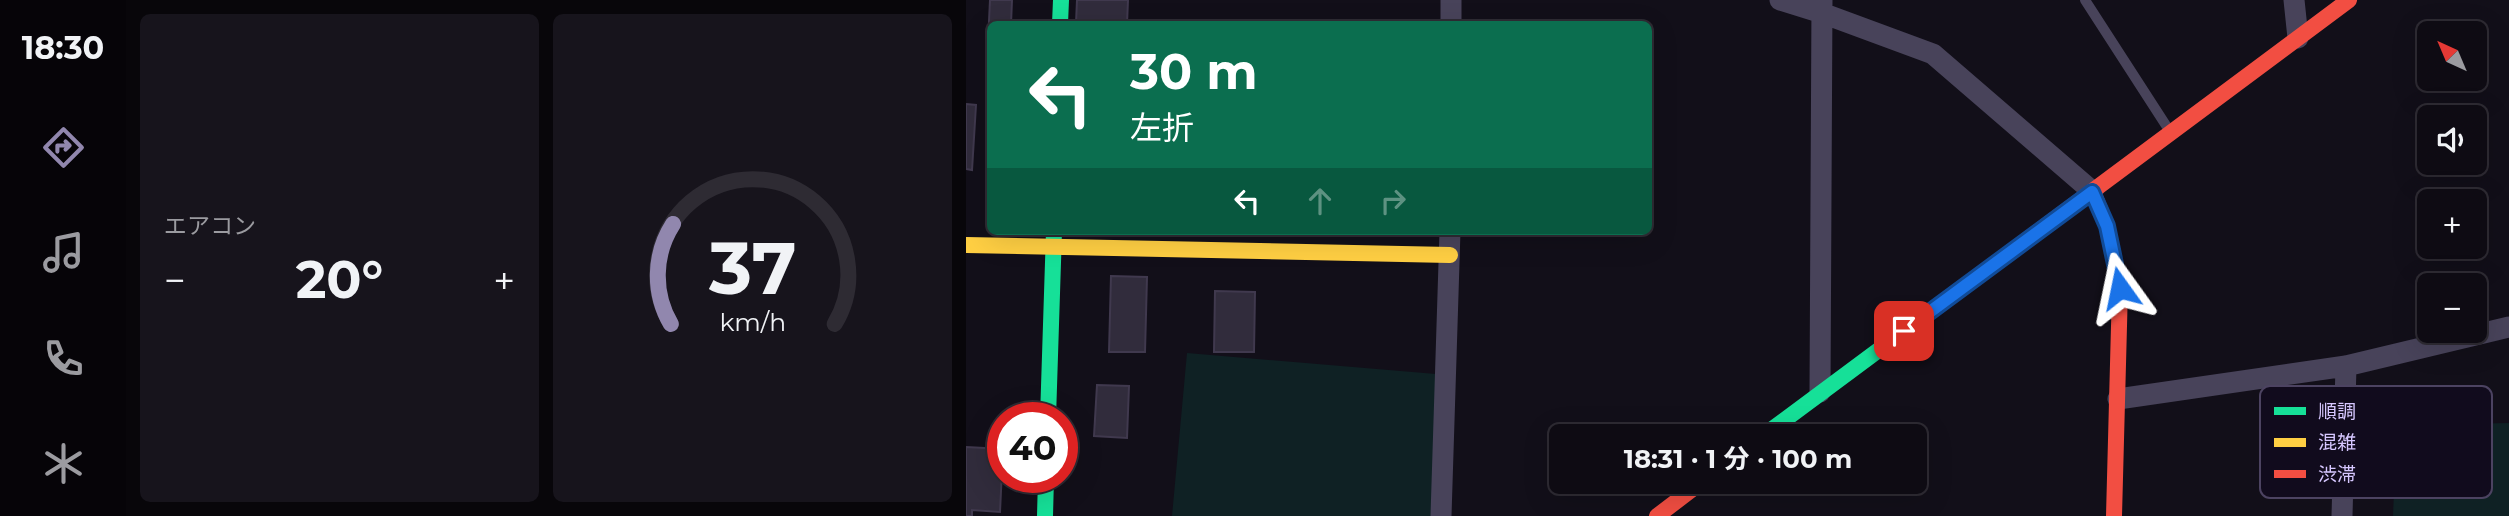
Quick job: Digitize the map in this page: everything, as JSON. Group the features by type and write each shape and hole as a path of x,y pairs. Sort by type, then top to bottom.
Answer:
{"main road":[{"path":"1060,21 1061,0"},
{"path":"1779,424 2348,0"},
{"path":"2092,192 2107,226 2120,288 2114,516"},
{"path":"1049,402 1054,239"},
{"path":"966,245 1054,239 1450,254"},
{"path":"1045,516 1046,493"},
{"path":"1657,516 1686,494"}],"street":[{"path":"1451,0 1451,21"},
{"path":"1780,0 1822,7 1933,54 2092,192"},
{"path":"2294,0 2298,38"},
{"path":"1820,392 1822,7"},
{"path":"1441,516 1450,235"},
{"path":"2119,399 2346,366 2509,327"},
{"path":"2346,366 2346,386"},
{"path":"2343,498 2343,516"}],"lane":[{"path":"2085,0 2171,132"}],"shaded area":[{"path":"1187,353 1436,374 1432,516 1172,516"},
{"path":"2492,423 2509,423 2509,516 2393,516 2394,498 2492,498"}],"building":[{"path":"990,0 1012,0 1011,21 989,21"},
{"path":"1077,0 1128,0 1127,21 1076,21"},
{"path":"966,104 976,105 972,170 966,169"},
{"path":"1111,276 1147,277 1145,352 1109,352"},
{"path":"1215,291 1255,292 1254,352 1214,352"},
{"path":"1097,385 1129,386 1127,438 1094,436"},
{"path":"966,447 987,448 987,493 1001,493 1000,512 972,510 972,516 966,516"}],"traffic: fast":[{"path":"1060,21 1061,0"},
{"path":"1049,402 1054,235"},
{"path":"1779,424 2020,245"},
{"path":"1045,516 1046,493"}],"traffic: slow":[{"path":"966,245 1450,255"}],"traffic: jam":[{"path":"2020,245 2349,0"},
{"path":"2093,192 2107,226 2120,288 2114,516"},
{"path":"1657,516 1686,494"}],"route":[{"path":"1904,331 2092,192 2107,226 2120,288"}]}
